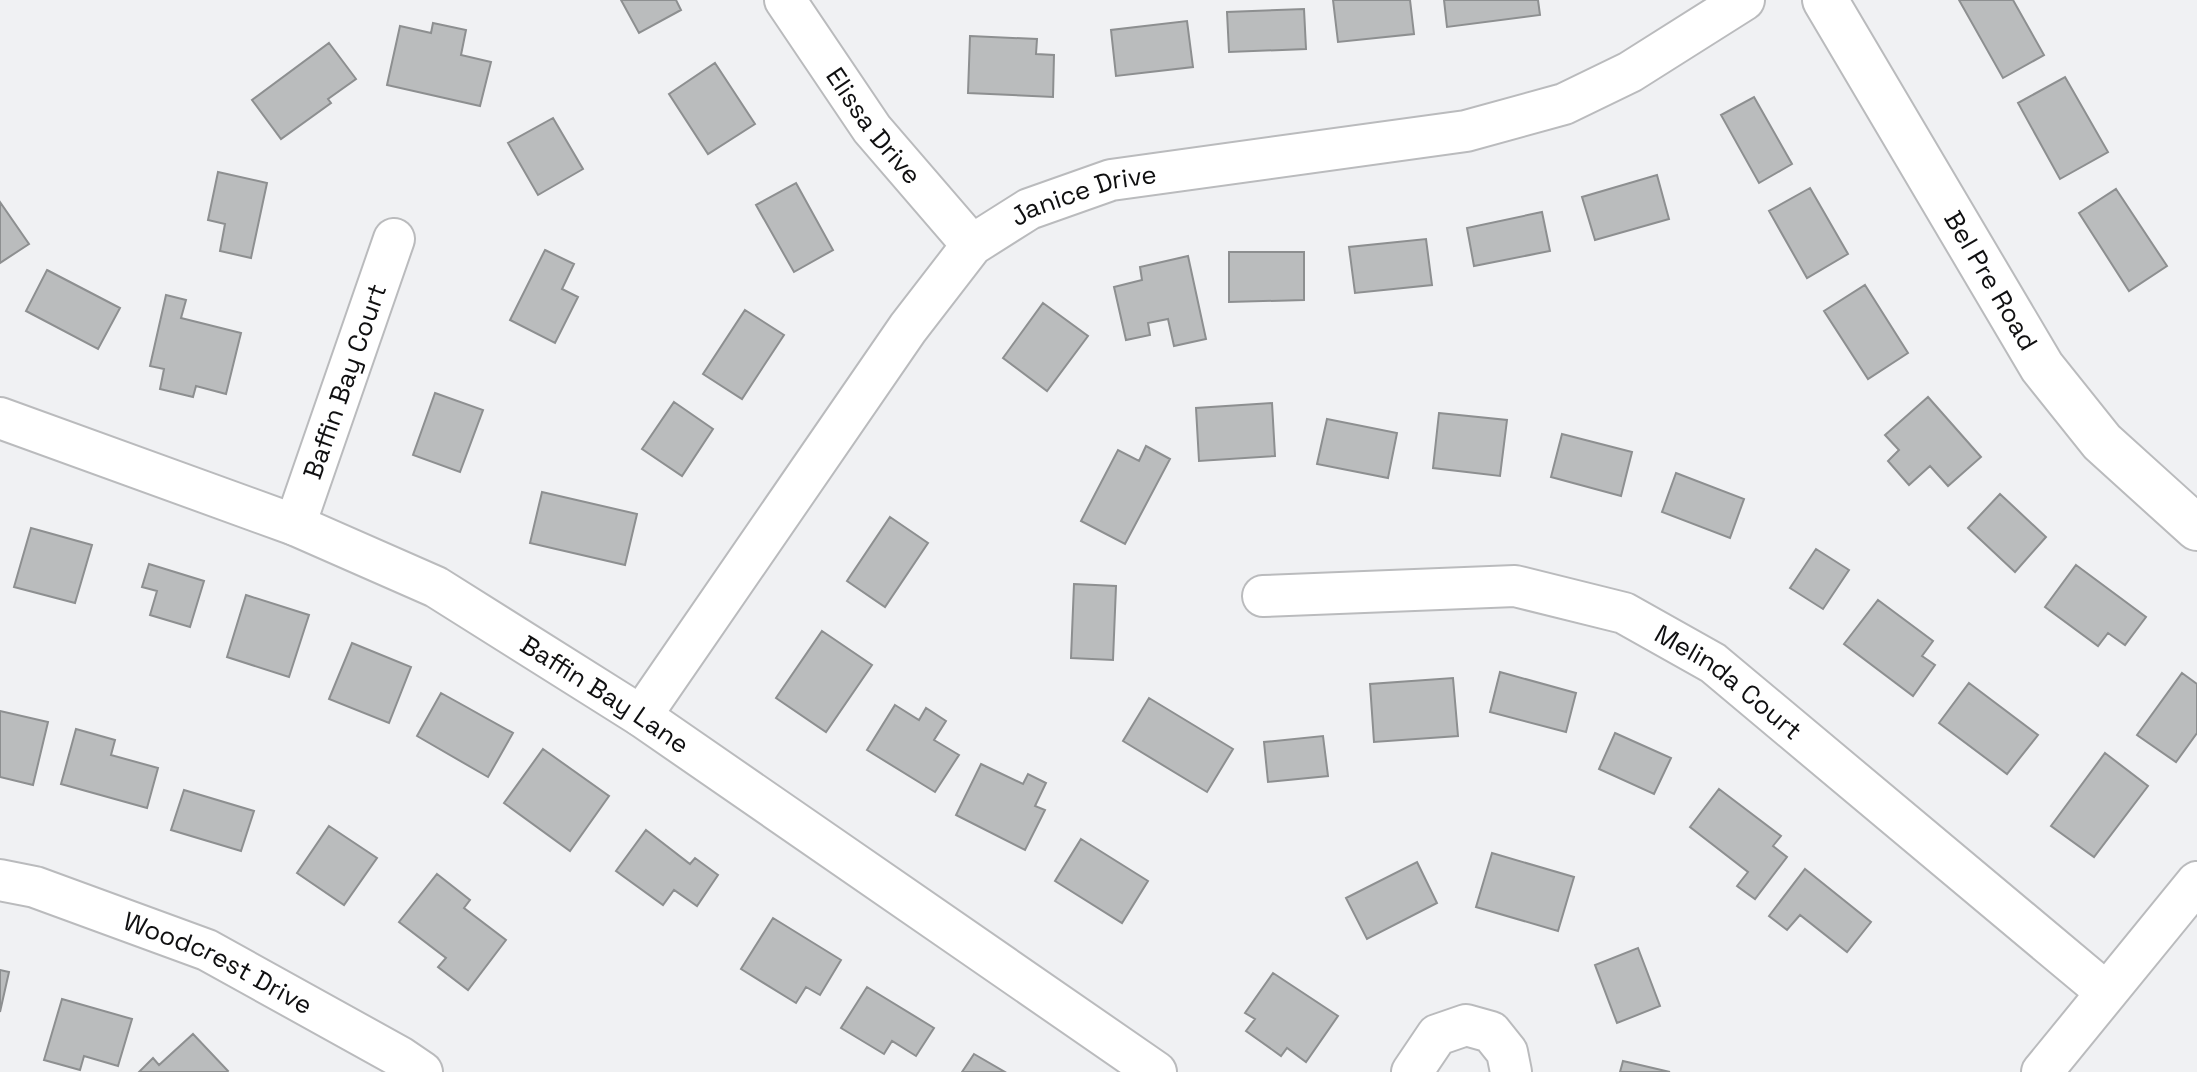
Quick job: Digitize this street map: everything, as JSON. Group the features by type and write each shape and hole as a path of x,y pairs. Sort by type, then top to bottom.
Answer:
{"main road":[{"name":"Bel Pre Road","path":"1825,0 2042,367 2102,442 2197,528"}],"street":[{"name":"Elissa Drive","path":"785,0 872,129 972,245"},
{"name":"Janice Drive","path":"641,716 908,328 972,245 1029,209 1111,180 1466,131 1564,104 1630,72 1744,0"},
{"name":"Baffin Bay Court","path":"295,525 394,239"},
{"name":"Baffin Bay Lane","path":"0,418 295,525 436,587 641,716 1156,1072"},
{"name":"Melinda Court","path":"1263,596 1515,586 1624,613 1713,663 2106,992"},
{"name":"Woodcrest Drive","path":"0,880 35,887 207,950 422,1072"},
{"path":"2042,1072 2197,882"},
{"path":"1412,1072 1437,1035 1466,1025 1491,1032 1507,1052 1511,1072"}],"building":[{"path":"621,0 676,0 681,10 639,33"},
{"path":"1333,0 1410,0 1414,34 1338,42"},
{"path":"1444,0 1538,0 1540,15 1447,27"},
{"path":"1959,0 2013,0 2044,55 2003,78"},
{"path":"1304,9 1306,49 1229,52 1227,12"},
{"path":"1187,21 1193,67 1116,76 1111,30"},
{"path":"433,23 466,30 461,55 491,62 480,106 387,85 400,26 431,33"},
{"path":"970,36 1037,39 1036,54 1054,55 1053,97 968,93"},
{"path":"329,43 356,79 328,99 331,103 281,139 252,100"},
{"path":"715,63 755,124 708,154 669,94"},
{"path":"2065,77 2108,152 2060,179 2018,103"},
{"path":"1754,97 1792,164 1759,183 1721,115"},
{"path":"553,118 583,169 538,195 508,143"},
{"path":"218,172 267,183 251,258 220,251 225,224 208,220"},
{"path":"1657,175 1669,219 1595,240 1582,197"},
{"path":"796,183 833,250 794,272 756,205"},
{"path":"1810,188 1848,254 1807,278 1769,211"},
{"path":"2116,189 2167,266 2129,291 2079,213"},
{"path":"0,202 29,244 0,263"},
{"path":"1542,212 1550,251 1474,266 1467,228"},
{"path":"1426,239 1432,285 1355,293 1349,247"},
{"path":"545,250 574,264 562,289 578,297 555,343 510,320"},
{"path":"1229,252 1304,252 1304,300 1229,302"},
{"path":"1188,256 1206,339 1174,346 1168,319 1148,323 1150,335 1126,340 1114,287 1142,280 1140,267"},
{"path":"47,270 120,308 98,349 26,311"},
{"path":"1865,285 1908,353 1868,379 1824,311"},
{"path":"166,295 186,300 181,318 241,333 226,394 196,386 193,397 160,389 164,369 150,366"},
{"path":"1043,303 1088,336 1047,391 1003,358"},
{"path":"745,310 784,335 742,399 703,374"},
{"path":"435,393 483,410 460,472 413,455"},
{"path":"1928,397 1981,457 1948,486 1930,466 1909,485 1888,461 1899,450 1885,435"},
{"path":"674,402 713,429 682,476 642,449"},
{"path":"1272,403 1275,456 1199,461 1196,408"},
{"path":"1439,413 1507,420 1500,476 1433,468"},
{"path":"1327,419 1397,433 1388,478 1317,464"},
{"path":"1562,434 1632,452 1621,496 1551,477"},
{"path":"1146,446 1170,459 1125,544 1081,521 1118,450 1139,461"},
{"path":"1676,473 1744,499 1730,538 1662,512"},
{"path":"542,492 637,514 625,565 530,543"},
{"path":"2000,494 2046,537 2015,572 1968,528"},
{"path":"890,517 928,543 885,607 847,581"},
{"path":"31,528 92,545 75,603 14,587"},
{"path":"1816,549 1849,570 1823,609 1790,588"},
{"path":"149,564 204,581 190,627 150,615 157,591 142,587"},
{"path":"2076,565 2146,617 2125,645 2108,633 2098,646 2045,607"},
{"path":"1074,584 1116,586 1113,660 1071,658"},
{"path":"246,595 309,615 289,677 227,657"},
{"path":"1878,600 1933,641 1922,656 1935,665 1913,696 1844,644"},
{"path":"822,631 872,665 826,732 776,698"},
{"path":"352,643 411,667 389,723 329,699"},
{"path":"1500,672 1576,693 1566,732 1490,712"},
{"path":"2182,673 2197,684 2197,733 2176,762 2137,735"},
{"path":"1453,678 1458,736 1374,742 1370,684"},
{"path":"1969,683 2038,735 2007,774 1939,723"},
{"path":"441,693 513,733 488,777 417,736"},
{"path":"1149,698 1233,749 1207,792 1123,741"},
{"path":"895,705 919,720 926,708 946,721 934,740 959,755 935,792 867,750"},
{"path":"0,711 48,722 33,785 0,777"},
{"path":"76,729 115,740 111,755 158,768 147,808 61,784"},
{"path":"1615,733 1671,758 1654,794 1599,769"},
{"path":"1323,736 1328,776 1268,782 1264,742"},
{"path":"543,749 609,796 570,851 504,803"},
{"path":"2105,753 2148,786 2094,857 2051,826"},
{"path":"981,764 1023,784 1028,774 1046,783 1035,806 1045,810 1025,850 956,815"},
{"path":"1719,789 1781,836 1773,846 1787,857 1755,899 1737,886 1748,872 1690,827"},
{"path":"184,790 254,811 241,851 171,830"},
{"path":"329,826 377,858 344,905 297,873"},
{"path":"646,830 690,864 695,858 718,875 697,906 674,890 663,905 616,871"},
{"path":"1081,839 1148,881 1122,923 1055,881"},
{"path":"1492,853 1574,877 1558,931 1476,907"},
{"path":"1417,862 1437,903 1367,939 1346,898"},
{"path":"1805,869 1871,922 1847,952 1800,915 1787,930 1769,916"},
{"path":"437,874 470,900 464,908 506,940 468,990 438,967 446,958 399,922"},
{"path":"773,918 841,960 820,995 806,987 796,1003 741,969"},
{"path":"1638,948 1660,1006 1617,1023 1595,965"},
{"path":"0,970 9,972 0,1012"},
{"path":"1273,973 1338,1016 1306,1062 1287,1048 1281,1056 1246,1031 1255,1019 1245,1013"},
{"path":"867,987 934,1028 916,1056 892,1041 884,1054 841,1028"},
{"path":"62,999 132,1019 118,1066 84,1056 80,1070 44,1060"},
{"path":"193,1034 227,1072 139,1072 153,1058 159,1065"},
{"path":"974,1054 1005,1072 962,1072"},
{"path":"1623,1061 1670,1072 1620,1072"}]}
